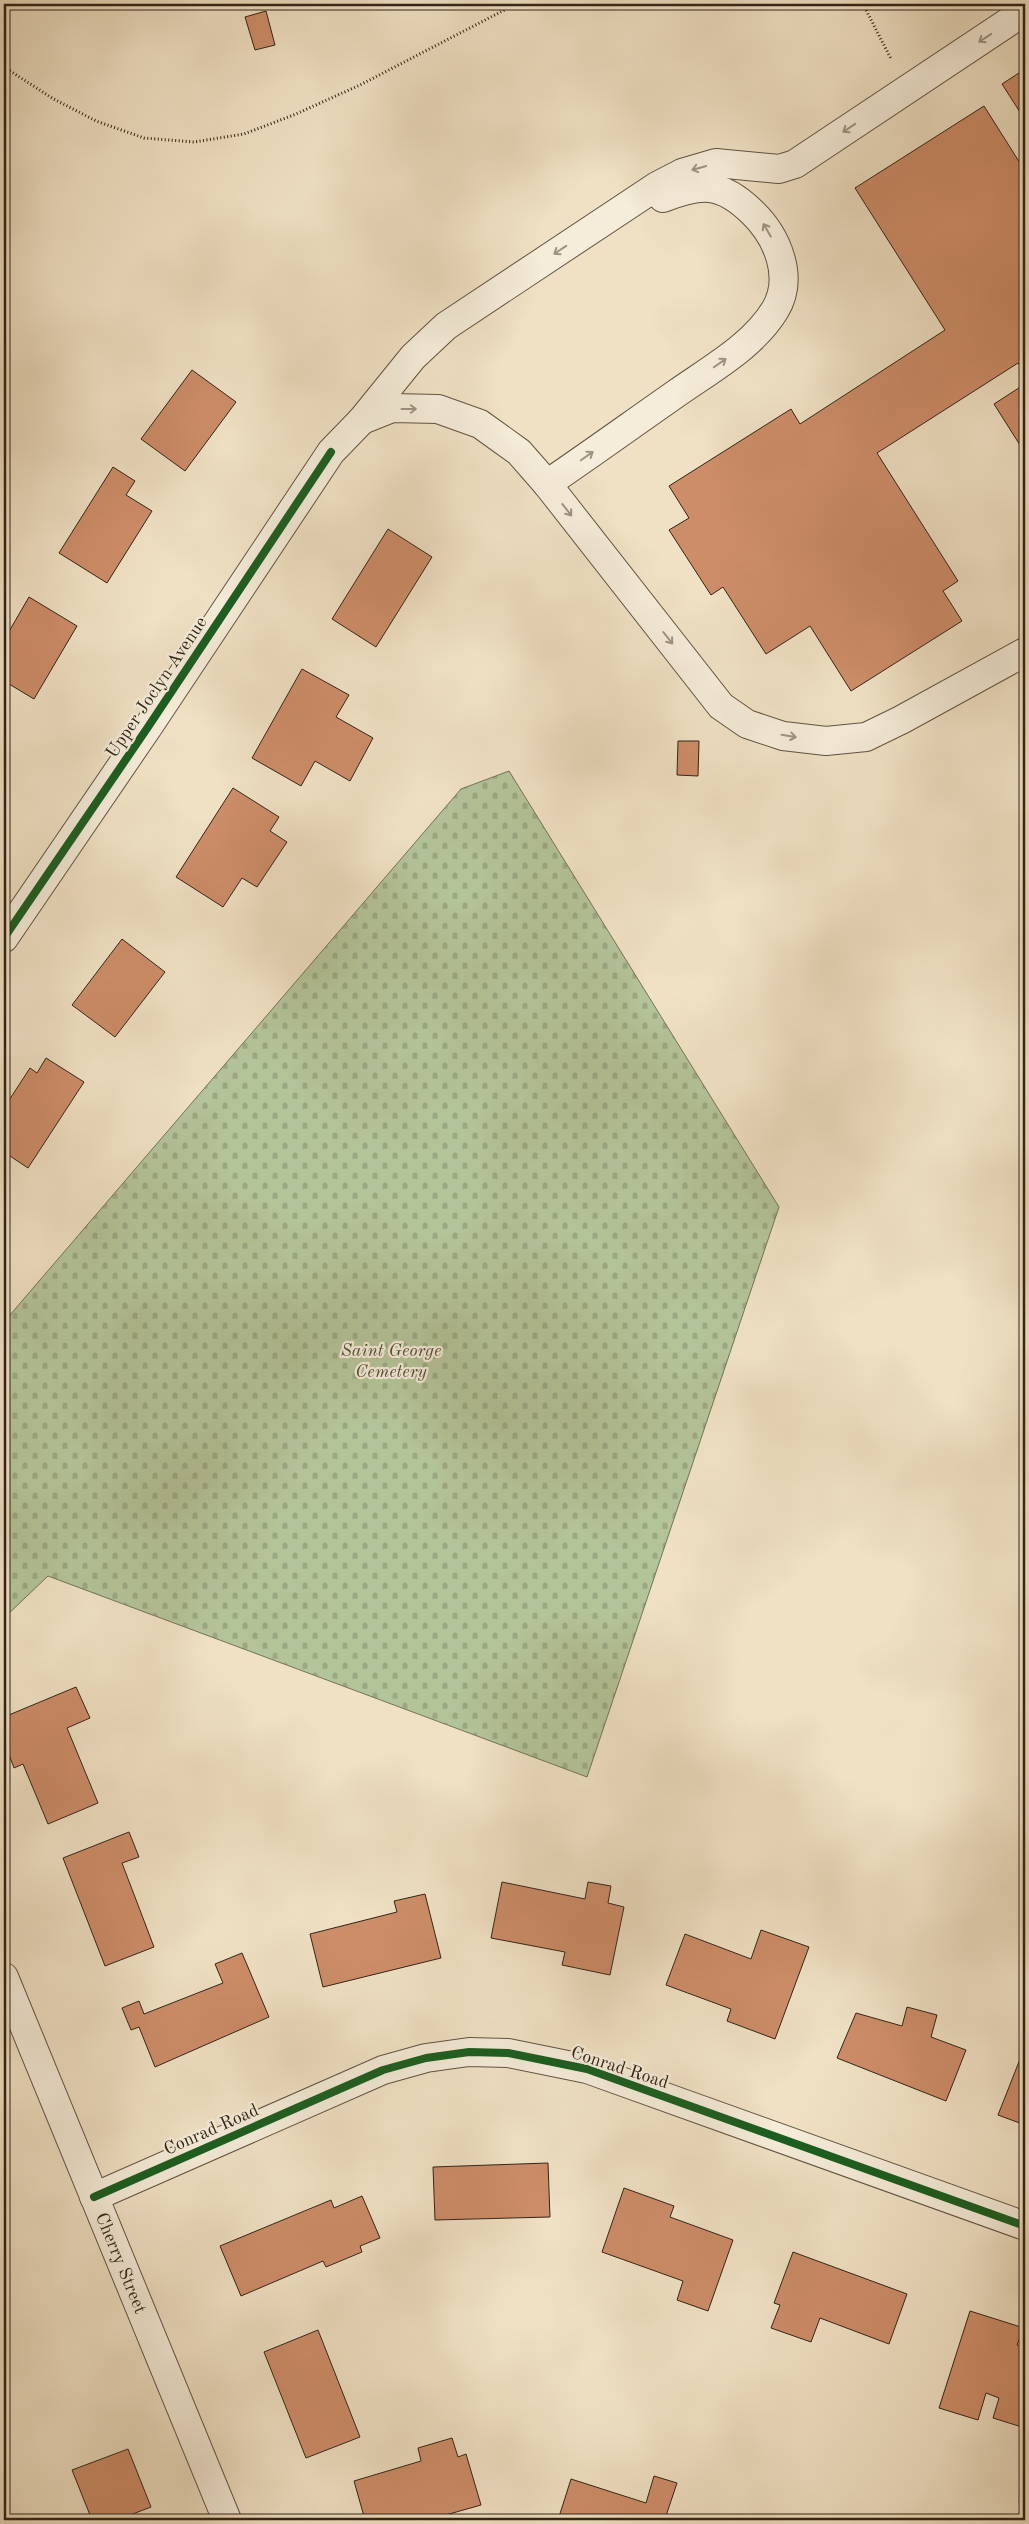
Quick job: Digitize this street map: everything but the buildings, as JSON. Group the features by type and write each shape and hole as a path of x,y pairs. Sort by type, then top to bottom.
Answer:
{"street":[{"path":"609,216 657,186 690,170 716,163 780,169 795,164 1025,11"},
{"path":"547,484 726,359 759,331 776,309 785,277 777,248 765,224 736,196 713,187 687,189 609,216"},
{"name":"Upper Joclyn Avenue","path":"4,938 148,727 331,452 362,420 413,357 446,326 609,216"},
{"path":"362,420 392,408 438,409 480,424 519,452 547,484 721,706 747,724 783,736 826,742 866,737 901,720 1025,652"},
{"name":"Cherry Street","path":"4,1977 227,2520"},
{"name":"Conrad Road","path":"94,2197 383,2070 426,2058 469,2052 508,2053 587,2069 1025,2226"}],"path":[{"path":"4,67 52,98 96,121 144,138 194,142 244,134 296,114 360,85 516,4"},
{"path":"863,4 906,90"}],"green space":[{"name":"Saint George Cemetery","path":"509,771 779,1207 587,1777 48,1576 4,1618 4,1322 461,789"}],"cycle path":[{"path":"4,938 148,727 331,452"},
{"path":"94,2197 383,2070 426,2058 469,2052 508,2053 587,2069 1025,2226"}]}
